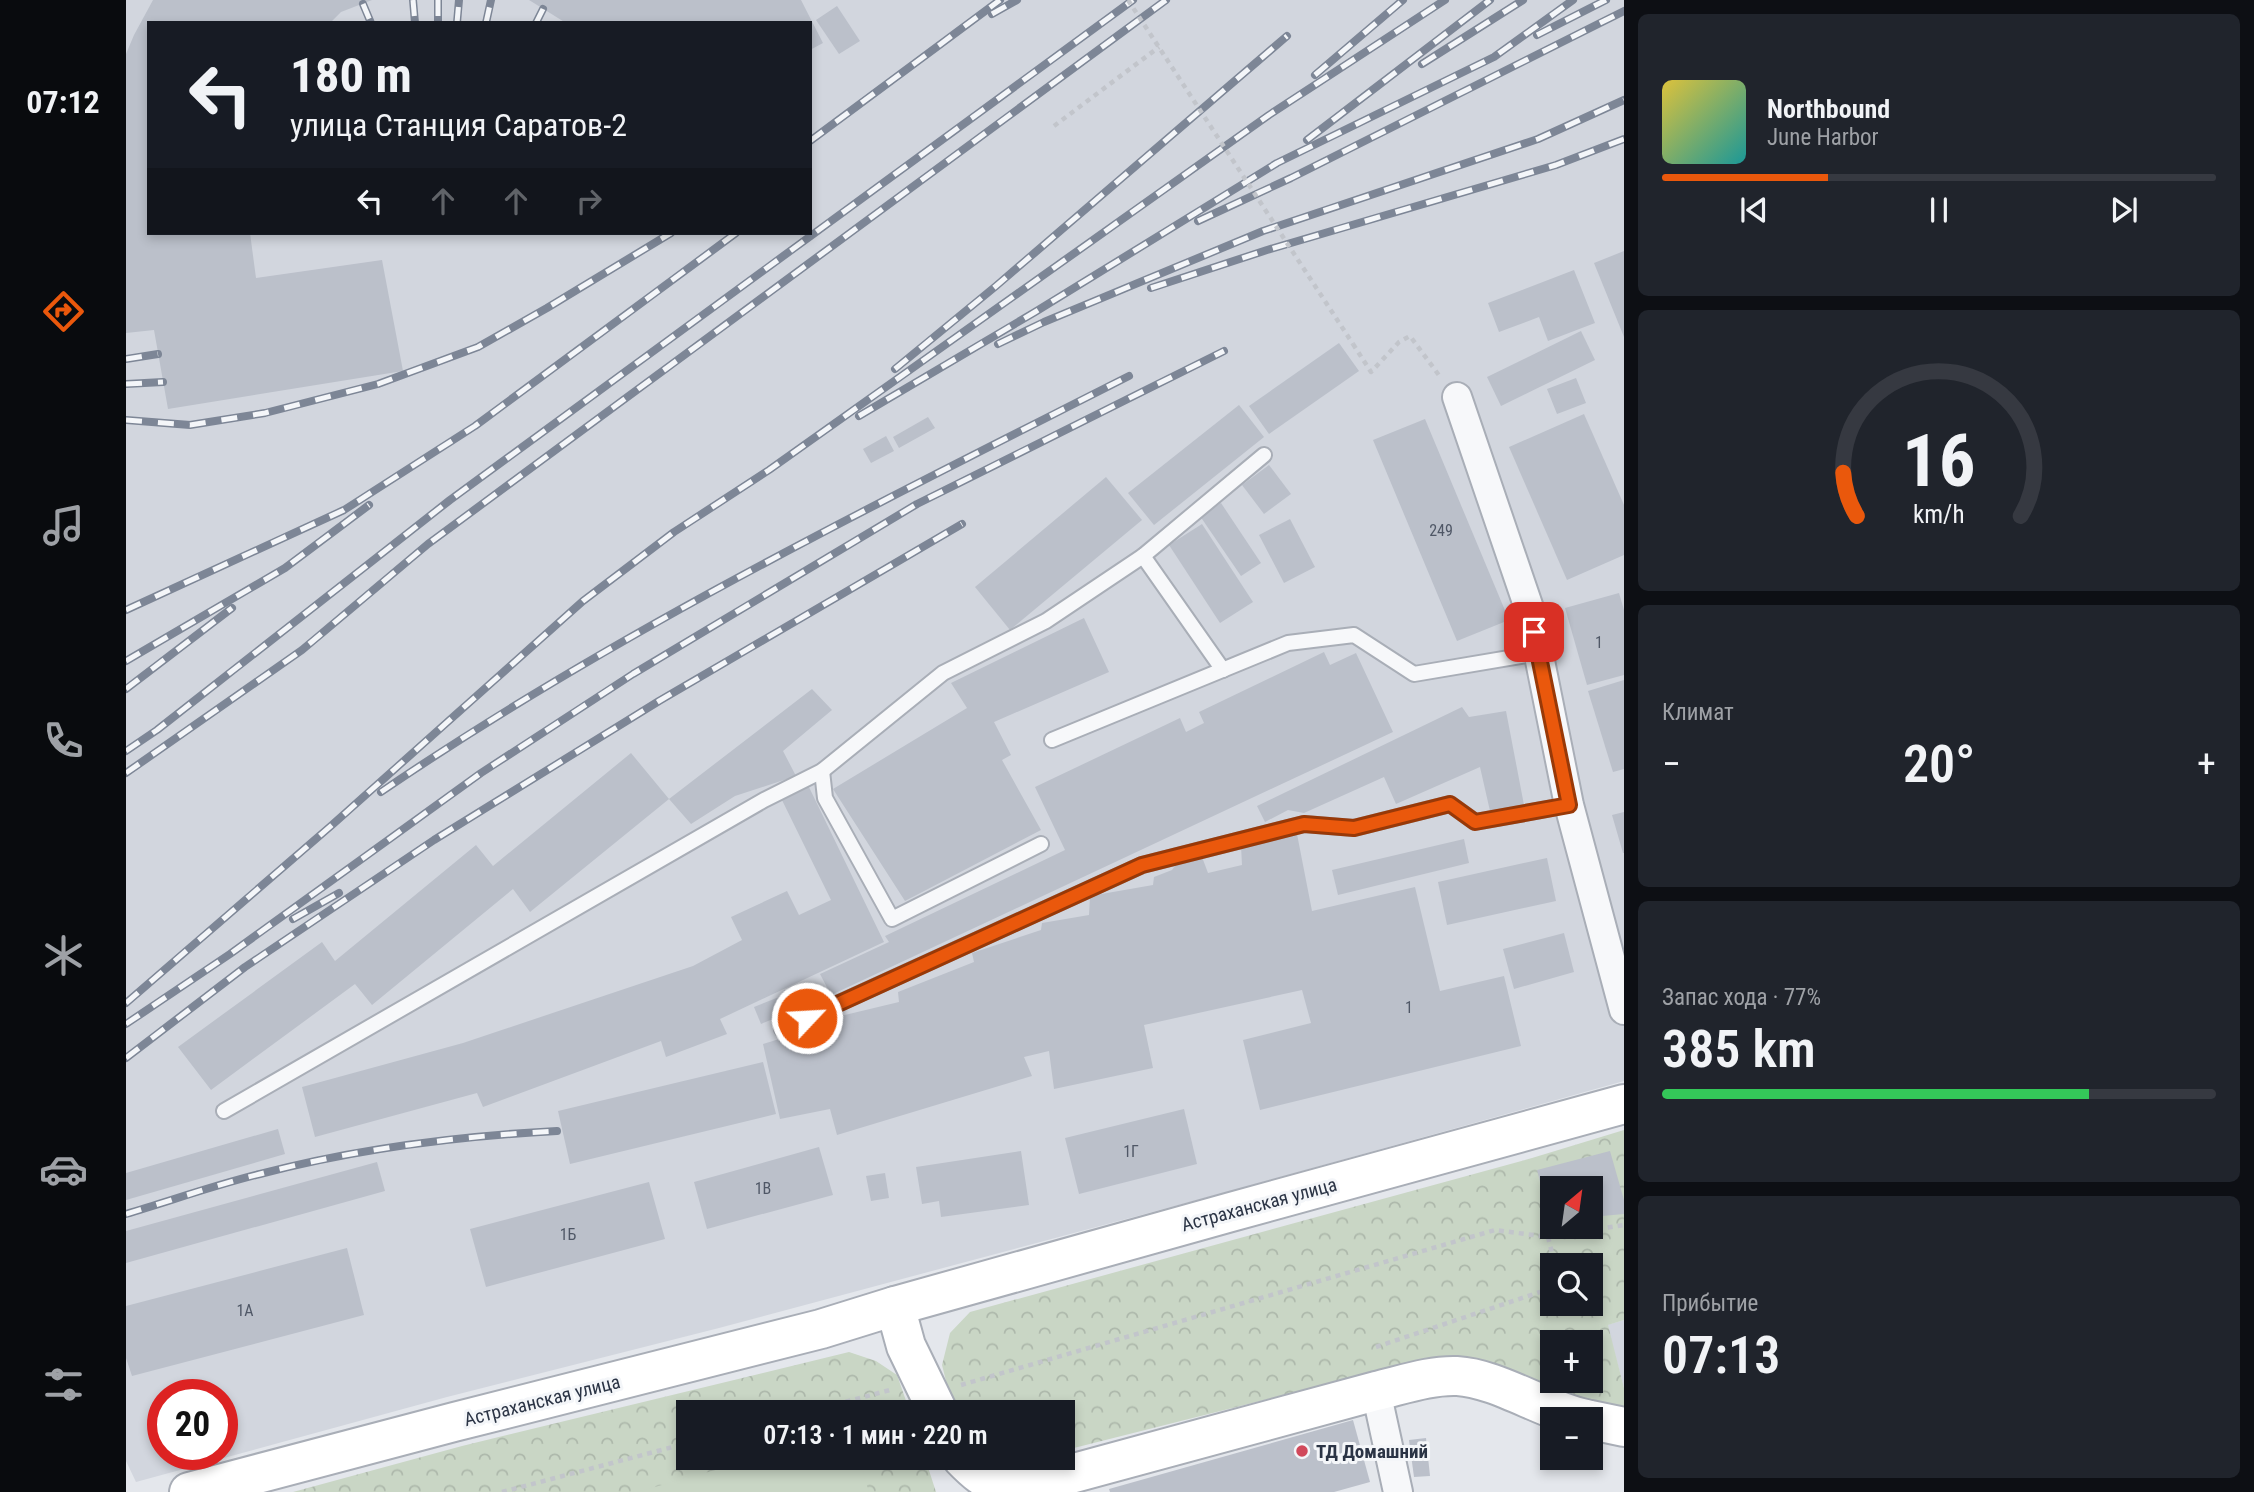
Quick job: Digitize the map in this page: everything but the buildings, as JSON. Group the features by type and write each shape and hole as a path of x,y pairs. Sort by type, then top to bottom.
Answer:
{"main road":[{"name":"Астраханская улица","path":"189,1492 821,1329 895,1306 1624,1104"},
{"path":"895,1306 906,1346 932,1400"},
{"path":"974,1470 997,1489 1022,1486 1376,1391 1457,1376 1484,1382 1552,1407"},
{"path":"1603,1423 1624,1427"}],"street":[{"path":"1457,397 1530,611 1569,805 1624,1010"},
{"path":"1376,1391 1398,1492"}],"lane":[{"path":"224,1111 764,800 822,771 943,673 1046,621 1143,556 1264,455"},
{"path":"1143,556 1223,670"},
{"path":"1052,740 1288,643 1354,635 1414,674 1538,653"},
{"path":"822,771 825,798 892,919 1041,844"},
{"path":"782,1029 1142,865 1304,824 1354,828 1450,804 1475,822 1569,805"}],"path":[{"path":"1128,0 1371,372 1399,342 1410,336 1434,370"},
{"path":"1054,126 1159,47"},
{"path":"1603,1228 1624,1224"},
{"path":"854,1400 894,1390 932,1400 948,1389 1495,1230 1540,1236"},
{"path":"1376,1347 1540,1292"},
{"path":"502,1492 676,1446"}],"shaded area":[{"path":"126,0 1624,0 1624,1081 1227,1192 238,1454 238,1379 147,1379 147,1470 180,1470 136,1482 126,1461"},
{"path":"1624,1320 1624,1388 1607,1325"}],"green space":[{"path":"1624,1130 1624,1320 1608,1325 1624,1388 1624,1408 1566,1393 1603,1393 1603,1330 1540,1330 1540,1383 1490,1365 1419,1361 1075,1448 1075,1400 954,1400 948,1389 942,1365 950,1333 970,1312 1532,1158"},
{"path":"849,1352 876,1361 897,1375 906,1400 676,1400 676,1470 929,1470 936,1492 293,1492 462,1446"},
{"path":"715,1470 863,1470 869,1492 637,1492"}],"railway":[{"path":"413,0 415,21"},
{"path":"438,0 438,21"},
{"path":"457,21 459,0"},
{"path":"486,21 491,0"},
{"path":"812,140 1000,0"},
{"path":"992,14 1017,0"},
{"path":"812,235 1133,0"},
{"path":"126,773 302,650 428,544 1166,0"},
{"path":"1315,75 1403,0"},
{"path":"126,1003 332,825 583,601 674,532 769,470 1269,115 1445,0"},
{"path":"1307,140 1490,0"},
{"path":"1422,64 1523,0"},
{"path":"859,416 1035,312 1277,163 1494,57 1573,0"},
{"path":"1537,35 1606,0"},
{"path":"363,4 370,21"},
{"path":"537,21 543,9"},
{"path":"1198,221 1291,178 1624,11"},
{"path":"895,369 996,286 1287,36"},
{"path":"998,344 1044,322 1263,231 1538,139 1624,100"},
{"path":"1151,288 1267,250 1556,165 1624,139"},
{"path":"126,420 190,425 265,413 378,384 478,347 668,235"},
{"path":"126,610 344,510 475,426 733,235"},
{"path":"126,751 157,730 450,500 812,235"},
{"path":"126,1024 230,954 481,773 633,674 917,504 1224,351"},
{"path":"126,359 158,354"},
{"path":"381,792 470,733 654,624 843,522 1129,376"},
{"path":"126,384 163,382"},
{"path":"126,661 285,568 369,505"},
{"path":"126,1058 245,967 434,840 659,701 962,524"},
{"path":"126,689 232,608"},
{"path":"293,919 339,893"},
{"path":"126,1214 243,1178 333,1157 445,1140 557,1131"}],"place":[{"name":"ТД Домашний","path":"1302,1451"}],"route":[{"path":"807,1018 1142,865 1304,824 1354,828 1450,804 1475,822 1569,805 1534,632"}]}
